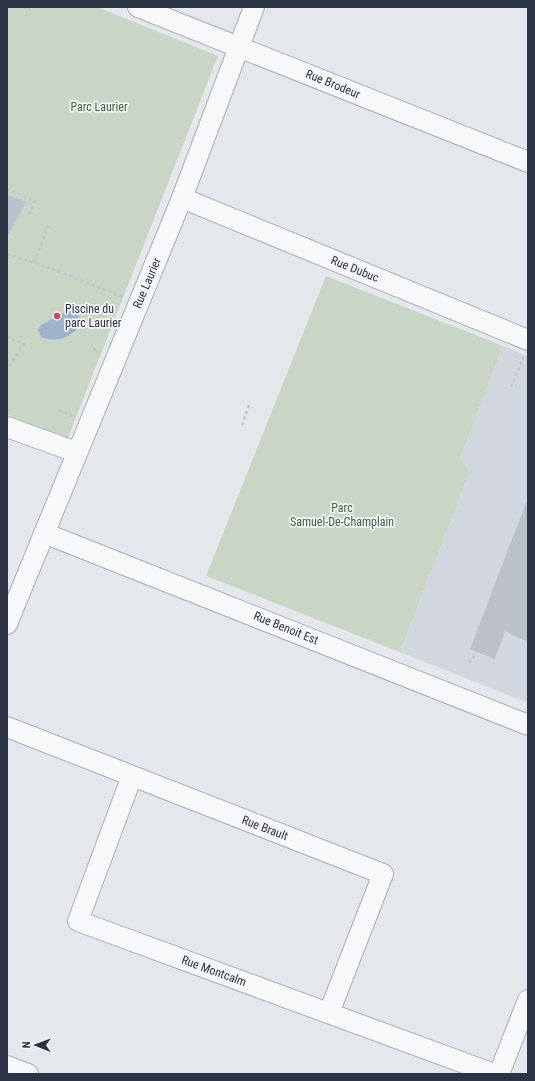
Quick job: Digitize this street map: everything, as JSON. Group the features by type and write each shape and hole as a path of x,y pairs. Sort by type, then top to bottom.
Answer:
{"street":[{"name":"Rue Brodeur","path":"138,7 528,162"},
{"name":"Rue Laurier","path":"7,624 76,452 182,198 254,7"},
{"name":"Rue Dubuc","path":"182,198 527,346"},
{"path":"7,427 76,452"},
{"name":"Rue Benoit Est","path":"44,533 528,725"},
{"name":"Rue Brault","path":"7,727 383,874 329,1013"},
{"name":"Rue Montcalm","path":"132,776 78,921 494,1074"},
{"path":"499,1074 528,1000"},
{"path":"7,1066 28,1074"}],"path":[{"path":"23,7 30,10"},
{"path":"7,189 35,202 28,216"},
{"path":"34,262 49,224"},
{"path":"7,254 34,262 138,303"},
{"path":"7,337 24,344 7,368"},
{"path":"511,388 527,346"},
{"path":"242,424 250,402"},
{"path":"469,663 477,652"}],"shaded area":[{"path":"503,346 528,356 528,703 400,652 470,471 460,458"}],"green space":[{"name":"Parc Laurier","path":"7,7 97,7 218,56 67,440 7,415"},
{"name":"Parc Samuel-De-Champlain","path":"326,276 503,346 460,458 470,471 400,652 206,576"}],"water":[{"path":"67,311 76,314 80,318 80,324 76,330 61,339 41,337 38,330 41,325"}],"building":[{"path":"7,195 26,202 7,237"},
{"path":"528,498 528,642 505,631 495,659 470,649"}],"place":[{"name":"Piscine du parc Laurier","path":"57,316"}]}
